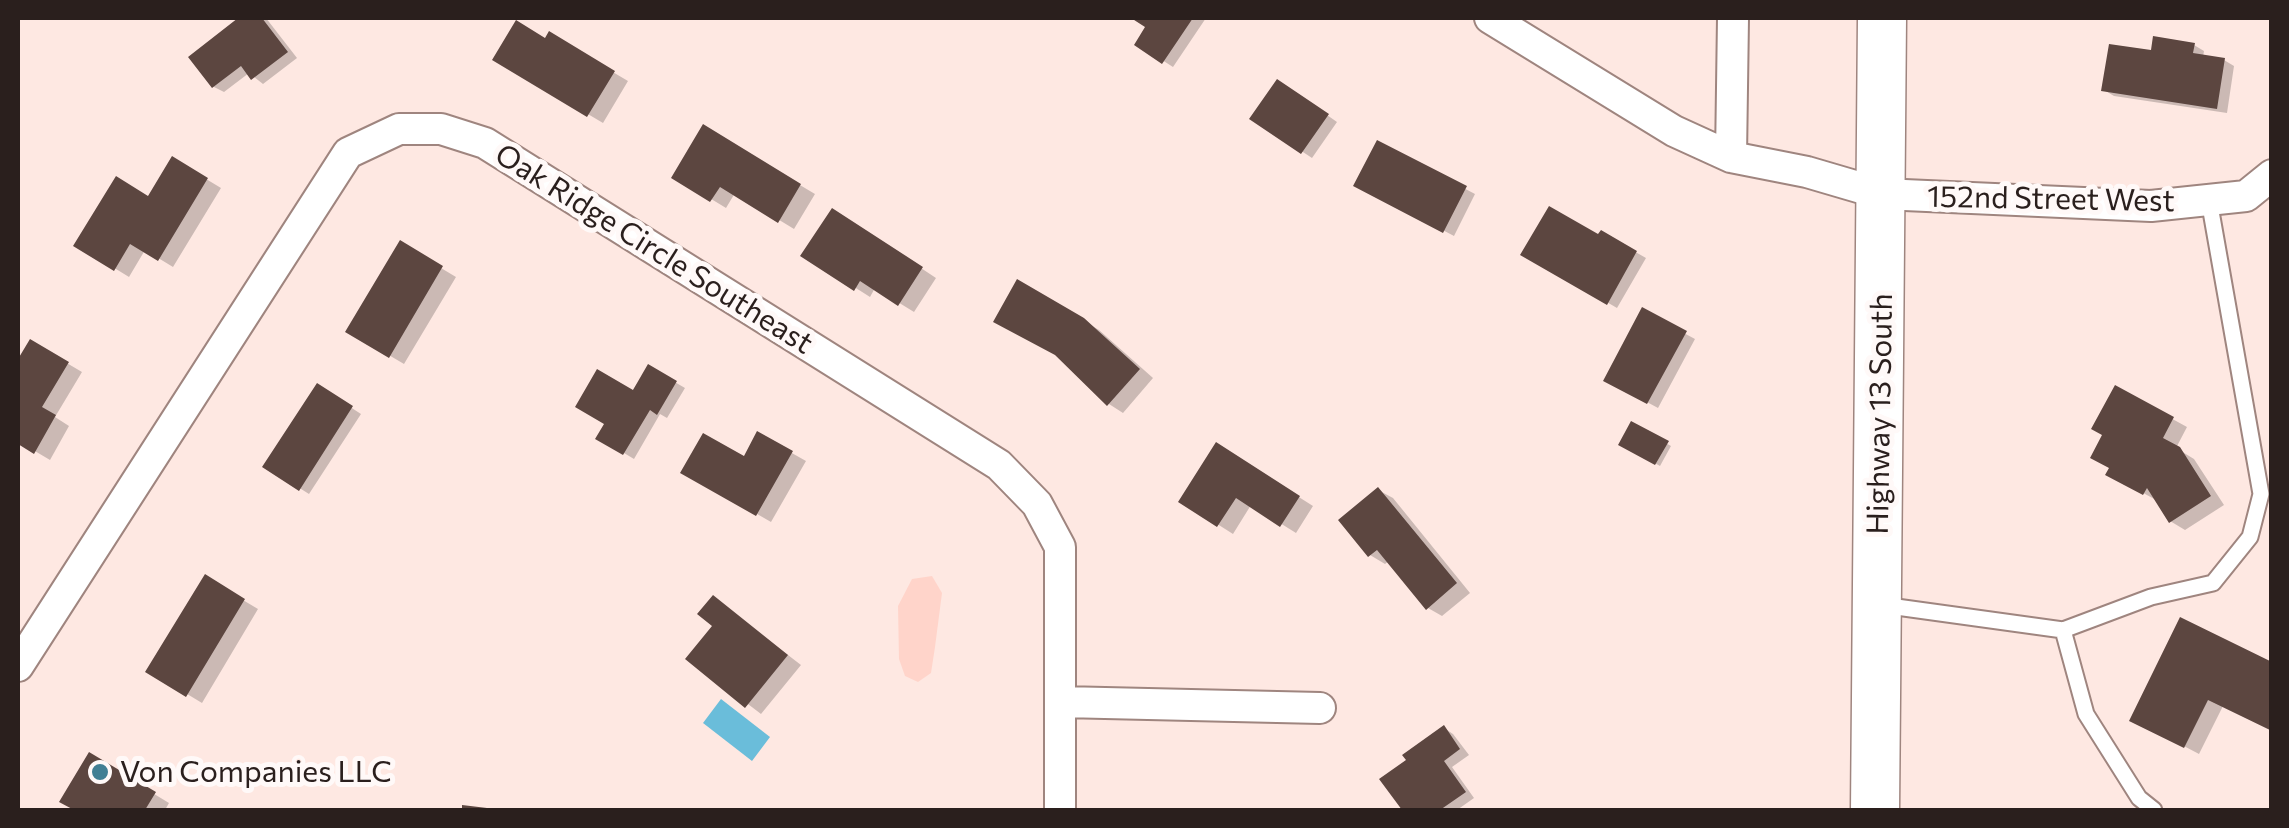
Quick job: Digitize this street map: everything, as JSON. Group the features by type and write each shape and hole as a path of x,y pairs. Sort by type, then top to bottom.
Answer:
{"main road":[{"name":"Highway 13 South","path":"1875,810 1882,18"}],"street":[{"name":"152nd Street West","path":"1490,18 1674,131 1731,157 1806,172 1882,194 2152,206 2246,196 2272,175"},
{"path":"1731,157 1734,18"},
{"name":"Oak Ridge Circle Southeast","path":"18,666 348,153 400,130 440,129 484,143 999,465 1037,504 1060,547 1060,810"},
{"path":"1062,702 1320,708"}],"lane":[{"path":"1878,604 2063,630 2151,597 2213,583 2250,538 2261,494 2208,200"},
{"path":"2063,630 2086,714 2140,798 2154,810"}],"shaded area":[{"path":"932,576 942,593 935,647 931,673 918,682 905,676 899,659 898,606 912,579"}],"water":[{"path":"721,699 770,737 752,761 703,723"}],"building":[{"path":"238,18 262,18 288,52 251,80 241,66 212,88 188,57"},
{"path":"1131,18 1193,18 1162,64 1134,45 1145,27"},
{"path":"516,20 545,38 549,31 615,71 587,117 492,60"},
{"path":"2153,36 2195,43 2193,53 2225,58 2217,109 2101,91 2109,44 2151,50"},
{"path":"1277,79 1329,114 1301,154 1249,119"},
{"path":"703,124 801,184 778,223 720,187 710,202 671,178"},
{"path":"1377,140 1467,186 1443,233 1353,186"},
{"path":"172,156 208,178 158,261 130,244 114,271 73,246 116,176 148,196"},
{"path":"1549,206 1637,251 1607,305 1520,255"},
{"path":"832,208 923,267 898,306 860,281 854,291 800,256"},
{"path":"400,240 443,266 389,358 345,332"},
{"path":"1017,279 1084,318 1140,369 1107,406 1055,355 993,322"},
{"path":"1642,307 1687,331 1647,404 1603,381"},
{"path":"30,339 69,362 42,407 56,415 34,454 18,444 18,359"},
{"path":"648,364 677,381 657,415 650,410 623,455 595,439 604,424 575,407 597,369 633,390"},
{"path":"317,383 353,406 299,491 262,467"},
{"path":"2115,385 2174,417 2163,438 2180,447 2211,496 2169,523 2147,488 2143,495 2105,475 2109,468 2090,458 2102,435 2091,429"},
{"path":"1631,421 1669,441 1655,465 1618,445"},
{"path":"757,431 793,451 756,516 680,473 703,433 744,456"},
{"path":"1216,442 1300,496 1280,527 1236,498 1217,527 1178,502"},
{"path":"1378,487 1457,583 1426,610 1377,550 1368,557 1338,520"},
{"path":"205,574 245,599 186,697 145,672"},
{"path":"713,595 788,655 745,708 685,659 712,626 697,614"},
{"path":"2180,617 2272,662 2272,731 2208,700 2184,748 2129,721"},
{"path":"1444,725 1460,749 1444,761 1466,792 1440,810 1402,810 1379,779 1406,760 1402,755"},
{"name":"Von Companies LLC","path":"89,752 156,792 145,810 74,810 59,802"},
{"path":"462,805 487,808 487,810 462,810"}],"place":[{"name":"Von Companies LLC","path":"100,772"}]}
